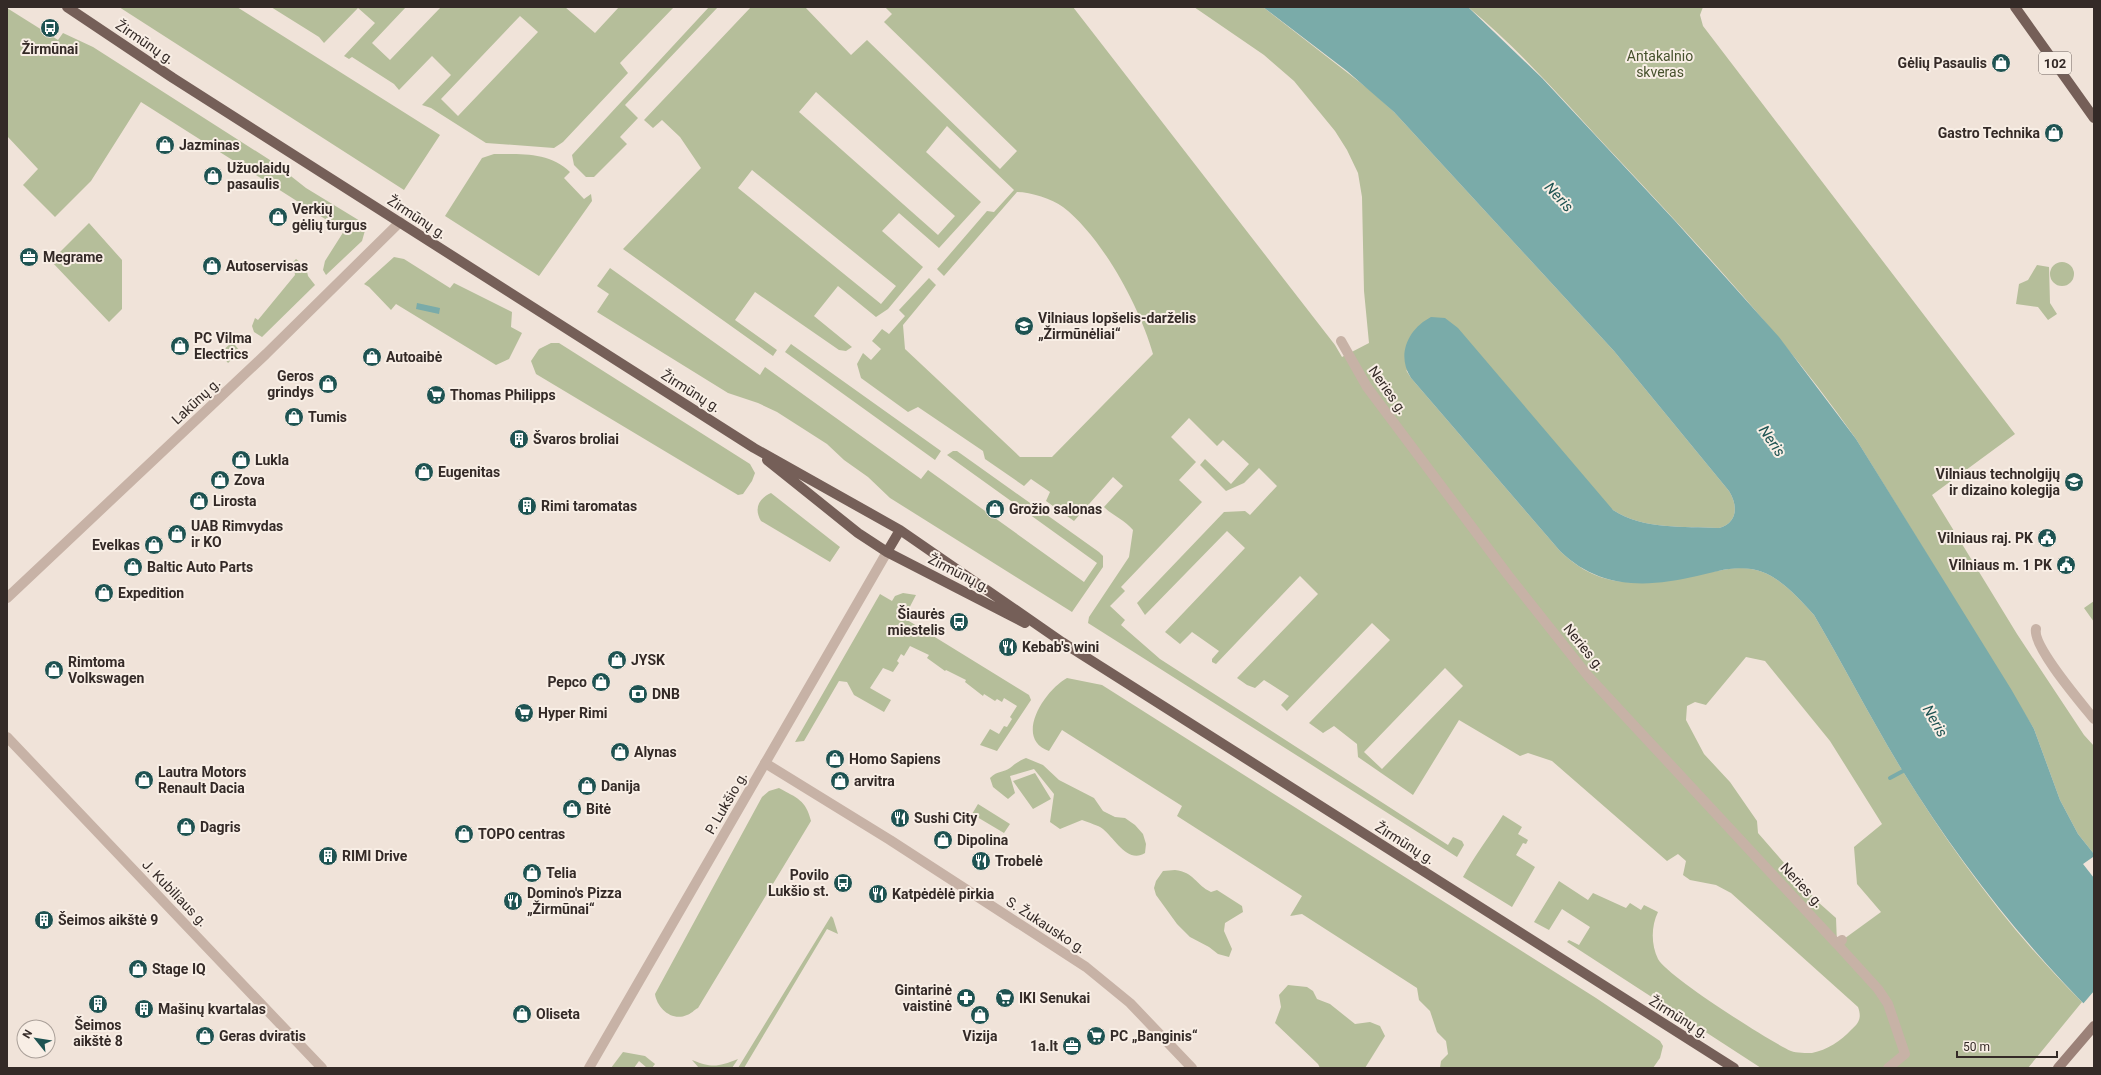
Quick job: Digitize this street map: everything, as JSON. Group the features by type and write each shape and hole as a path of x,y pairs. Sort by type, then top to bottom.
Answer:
{"main road":[{"name":"Žirmūnų g.","path":"67,7 172,78 754,448 900,530 1062,642 1734,1068"},
{"name":"102","path":"2015,7 2094,118"},
{"name":"Žirmūnų g.","path":"754,448 858,534 887,552 1062,642"},
{"path":"887,552 900,530"},
{"path":"2058,1068 2094,1026"}],"street":[{"name":"Lakūnų g.","path":"7,598 314,308 400,222"},
{"name":"Neries g.","path":"1341,341 1367,387 1508,575 1588,676 1840,942 1878,989 1888,1004 1905,1054 1888,1068"},
{"name":"P. Lukšio g.","path":"589,1068 887,552"},
{"path":"2036,629 2037,639 2050,660 2094,719"},
{"name":"J. Kubiliaus g.","path":"7,737 322,1068"},
{"name":"S. Žukausko g.","path":"765,763 890,840 1086,967 1130,1003 1192,1068"}],"green space":[{"path":"119,7 237,7 440,135 404,190"},
{"path":"271,7 406,7 372,43 390,60 441,7 565,7 595,33 619,7 674,7 620,63 628,73 563,142 554,148 486,143 431,108 422,105 451,75 432,56 399,90 394,84 352,57 349,59 344,56 375,23 358,8 324,43 319,37","holes":["520,16 538,32 458,116 441,99"]},
{"path":"709,7 718,7 625,105 638,118 620,137 627,144 594,177 586,177 574,165 572,155"},
{"path":"751,7 805,7 851,55 867,40 1000,169 1017,151 884,22 892,14 885,7 1073,7 1335,345 1342,357 1369,343 1364,291 1362,197 1358,173 1347,150 1335,131 1294,81 1264,55 1194,7 1263,7 1371,91 1394,112 1614,351 1729,491 1735,508 1733,518 1725,526 1719,528 1664,526 1638,521 1625,516 1613,510 1406,370 1411,378 1560,551 1577,565 1594,574 1611,580 1628,582 1665,580 1733,568 1745,568 1760,571 1786,586 1814,615 1902,770 1963,862 2008,920 2056,976 2082,1002 2028,1068 1761,1068 1567,942 1569,940 1579,945 1590,927 1562,909 1549,930 1534,922 1559,881 1588,900 1593,893 1626,908 1630,903 1641,910 1644,905 1658,912 1653,929 1653,942 1658,959 1666,968 1680,980 1720,1008 1762,1035 1791,1051 1799,1053 1812,1053 1823,1050 1838,1041 1858,1023 1860,1014 1858,1007 1731,893 1716,885 1690,880 1683,875 1686,861 1678,854 1667,861 1552,761 1528,753 1520,756 1459,720 1413,795 1358,757 1357,744 1334,726 1323,733 1309,723 1390,640 1372,623 1287,711 1281,705 1289,696 1264,680 1255,688 1247,685 1237,678 1318,594 1300,576 1216,664 1212,662 1212,659 1219,651 1192,632 1180,644 1165,632 1245,548 1227,531 1145,615 1137,603 1224,512 1245,511 1250,515 1277,486 1259,468 1244,483 1226,491 1200,465 1205,459 1231,484 1249,464 1223,440 1217,446 1189,418 1171,437 1196,462 1179,480 1202,502 1121,587 1125,591 1110,606 1125,620 1121,625 1160,659 1448,845 1453,837 1462,841 1464,845 1457,857 1088,623 1089,617 1129,557 1133,530 1104,507 1123,486 1113,477 1074,521 1046,501 1050,492 1031,479 1024,486 985,459 983,451 918,407 908,412 861,378 857,364 863,353 871,360 881,349 872,341 882,329 889,334 905,316 899,310 929,278 936,285 903,325 905,349 1020,457 1052,457 1153,354 1139,315 1118,274 1092,236 1078,220 1063,207 1041,196 1017,192 944,276 937,269 987,211 994,212 1014,190 947,126 926,152 981,202 939,248 899,213 882,231 923,267 888,309 876,317 838,286 814,316 852,347 846,351 839,350 755,292 735,320 777,350 773,356 623,249 701,168 680,137 662,120 653,128 644,120","holes":["816,92 955,216 938,235 799,112","752,170 896,286 881,304 738,188","1746,657 1765,661 1830,741 1882,824 1854,847 1857,884 1881,912 1837,944 1836,918 1818,902 1758,833 1757,821 1730,782 1704,754 1686,720 1687,706 1695,702 1706,705","1445,668 1463,686 1382,769 1364,752"]},
{"name":"Antakalnio skveras","path":"1468,7 1703,7 1700,15 1703,26 2015,434 1932,495 2017,634 2084,735 2094,746 2094,854 2078,834 2060,800 2034,729 1856,439 1829,402 1772,330 1681,227 1527,61"},
{"path":"7,8 58,40 63,33 93,47 273,162 306,188 365,224 366,227 362,241 326,275 323,270 325,261 344,231 141,102 91,181 55,217 23,185 38,169 7,136"},
{"path":"494,154 525,154 553,161 562,165 570,172 564,178 584,199 591,194 592,201 539,276 445,216 482,158"},
{"path":"89,223 122,260 122,309 109,322 51,261"},
{"path":"394,257 404,259 450,288 454,283 512,312 511,327 522,333 509,359 496,365 396,304 391,310 369,287 364,284"},
{"path":"296,259 306,267 308,276 315,285 262,337 254,332 252,326 255,318 258,320 295,275 293,262"},
{"path":"2062,262 2067,263 2073,269 2073,279 2067,285 2062,286 2057,285 2051,279 2050,274 2051,269 2057,263"},
{"path":"2037,265 2049,267 2050,303 2057,314 2048,320 2038,307 2016,304 2019,284 2028,280"},
{"path":"610,268 760,375 765,367 921,479 928,470 1084,582 1097,563 947,455 953,451 957,451 1099,552 1103,556 1103,567 1072,612 890,498 868,477 844,460 827,444 777,412 758,403 728,393 597,312 609,294 597,286"},
{"path":"551,343 559,343 750,464 755,473 752,481 743,494 738,495 536,374 531,361 539,349"},
{"path":"230,344 235,345 239,350 228,363 220,353"},
{"path":"791,344 941,451 935,460 785,352"},
{"path":"771,493 840,547 830,562 761,521 758,512 758,505 763,498"},
{"path":"903,593 916,595 904,618 1029,695 1031,700 997,751 980,745 990,729 999,734 1004,726 1007,727 1012,719 1010,717 1017,706 1004,698 1002,702 997,699 995,701 984,694 983,696 965,682 966,680 946,670 945,671 927,658 929,655 910,646 904,656 901,654 897,661 899,663 893,672 883,668 870,688 891,700 884,712 854,695 847,682 839,681 804,741 795,742 880,594 892,601 895,596"},
{"path":"2094,601 2094,622 2084,608"},
{"path":"1067,678 1102,685 1596,998 1660,1041 1663,1046 1660,1058 1653,1068 1440,1068 1441,1061 1448,1054 1446,1041 1437,1032 1430,1011 1419,1000 1417,988 1302,914 1290,916 1302,896 1177,816 1182,806 1062,730 1049,751 1039,745 1034,736 1033,725 1036,714 1050,693 1058,684"},
{"path":"1026,758 1043,765 1059,780 1094,798 1103,811 1115,817 1125,818 1135,825 1143,834 1146,844 1145,853 1139,856 1127,853 1103,829 1082,820 1060,829 1050,822 1054,794 1034,769 1010,776 1015,793 1008,799 993,787 990,778 993,775 1007,770"},
{"path":"1035,773 1051,799 1033,809 1013,781"},
{"path":"779,788 800,800 806,808 811,821 698,1008 681,1017 671,1015 662,1009 656,999 655,994 762,797 769,791"},
{"path":"978,804 1010,824 1004,833 972,814"},
{"path":"1503,815 1522,827 1518,834 1528,840 1526,844 1523,843 1516,855 1535,867 1512,907 1463,877"},
{"path":"1175,870 1187,873 1211,892 1217,890 1242,906 1243,912 1225,923 1224,931 1232,949 1229,957 1218,954 1209,947 1190,937 1177,924 1156,895 1154,888 1156,881 1163,871"},
{"path":"831,916 838,934 827,929 744,1068 738,1068"},
{"path":"1288,985 1307,987 1313,991 1317,999 1330,1004 1355,1024 1370,1022 1380,1026 1385,1036 1365,1068 1320,1068 1318,1064 1275,1023 1281,1007 1279,995"},
{"path":"623,1052 645,1056 655,1064 652,1068 647,1068 639,1061 634,1068 611,1068"},
{"path":"738,1059 732,1068 699,1068 692,1060 715,1066"}],"water":[{"name":"Neris","path":"1263,7 1468,7 1542,78 1676,222 1779,337 1856,439 2011,689 2034,729 2060,800 2078,834 2094,854 2094,1014 2015,928 1967,867 1902,770 1814,615 1786,586 1760,571 1744,568 1723,570 1678,580 1642,583 1607,579 1591,573 1560,551 1411,378 1405,360 1407,343 1416,328 1423,322 1431,317 1445,318 1458,328 1613,510 1638,521 1678,527 1719,528 1725,526 1733,518 1735,508 1729,491 1614,351 1394,112 1347,71"},
{"path":"417,303 440,308 439,314 416,309"}],"pier":[{"path":"2093,857 2094,859 2094,878 2083,864"},
{"path":"2094,991 2094,1016 2082,1005"}],"waterway":[{"path":"1890,778 1903,771"}],"place":[{"name":"Žirmūnai","path":"50,28"},
{"name":"Gėlių Pasaulis","path":"2001,63"},
{"name":"Gastro Technika","path":"2054,133"},
{"name":"Jazminas","path":"165,145"},
{"name":"Užuolaidų pasaulis","path":"213,176"},
{"name":"Verkių gėlių turgus","path":"278,217"},
{"name":"Megrame","path":"29,257"},
{"name":"Autoservisas","path":"212,266"},
{"name":"Vilniaus lopšelis-darželis „Žirmūnėliai“","path":"1024,326"},
{"name":"PC Vilma Electrics","path":"180,346"},
{"name":"Autoaibė","path":"372,357"},
{"name":"Geros grindys","path":"328,384"},
{"name":"Thomas Philipps","path":"436,395"},
{"name":"Tumis","path":"294,417"},
{"name":"Švaros broliai","path":"519,439"},
{"name":"Lukla","path":"241,460"},
{"name":"Eugenitas","path":"424,472"},
{"name":"Zova","path":"220,480"},
{"name":"Vilniaus technolgijų ir dizaino kolegija","path":"2074,482"},
{"name":"Lirosta","path":"199,501"},
{"name":"Rimi taromatas","path":"527,506"},
{"name":"Grožio salonas","path":"995,509"},
{"name":"UAB Rimvydas ir KO","path":"177,534"},
{"name":"Vilniaus raj. PK","path":"2047,538"},
{"name":"Evelkas","path":"154,545"},
{"name":"Vilniaus m. 1 PK","path":"2066,565"},
{"name":"Baltic Auto Parts","path":"133,567"},
{"name":"Expedition","path":"104,593"},
{"name":"Šiaurės miestelis","path":"959,622"},
{"name":"Kebab's wini","path":"1008,647"},
{"name":"JYSK","path":"617,660"},
{"name":"Rimtoma Volkswagen","path":"54,670"},
{"name":"Pepco","path":"601,682"},
{"name":"DNB","path":"638,694"},
{"name":"Hyper Rimi","path":"524,713"},
{"name":"Alynas","path":"620,752"},
{"name":"Homo Sapiens","path":"835,759"},
{"name":"Lautra Motors Renault Dacia","path":"144,780"},
{"name":"arvitra","path":"840,781"},
{"name":"Danija","path":"587,786"},
{"name":"Bitė","path":"572,809"},
{"name":"Sushi City","path":"900,818"},
{"name":"Dagris","path":"186,827"},
{"name":"TOPO centras","path":"464,834"},
{"name":"Dipolina","path":"943,840"},
{"name":"RIMI Drive","path":"328,856"},
{"name":"Trobelė","path":"981,861"},
{"name":"Telia","path":"532,873"},
{"name":"Povilo Lukšio st.","path":"843,883"},
{"name":"Katpėdėlė pirkia","path":"878,894"},
{"name":"Domino's Pizza „Žirmūnai“","path":"513,901"},
{"name":"Šeimos aikštė 9","path":"44,920"},
{"name":"Stage IQ","path":"138,969"},
{"name":"Gintarinė vaistinė","path":"966,998"},
{"name":"IKI Senukai","path":"1005,998"},
{"name":"Šeimos aikštė 8","path":"98,1004"},
{"name":"Mašinų kvartalas","path":"144,1009"},
{"name":"Oliseta","path":"522,1014"},
{"name":"Vizija","path":"980,1015"},
{"name":"Geras dviratis","path":"205,1036"},
{"name":"PC „Banginis“","path":"1096,1036"},
{"name":"1a.lt","path":"1072,1046"}]}
